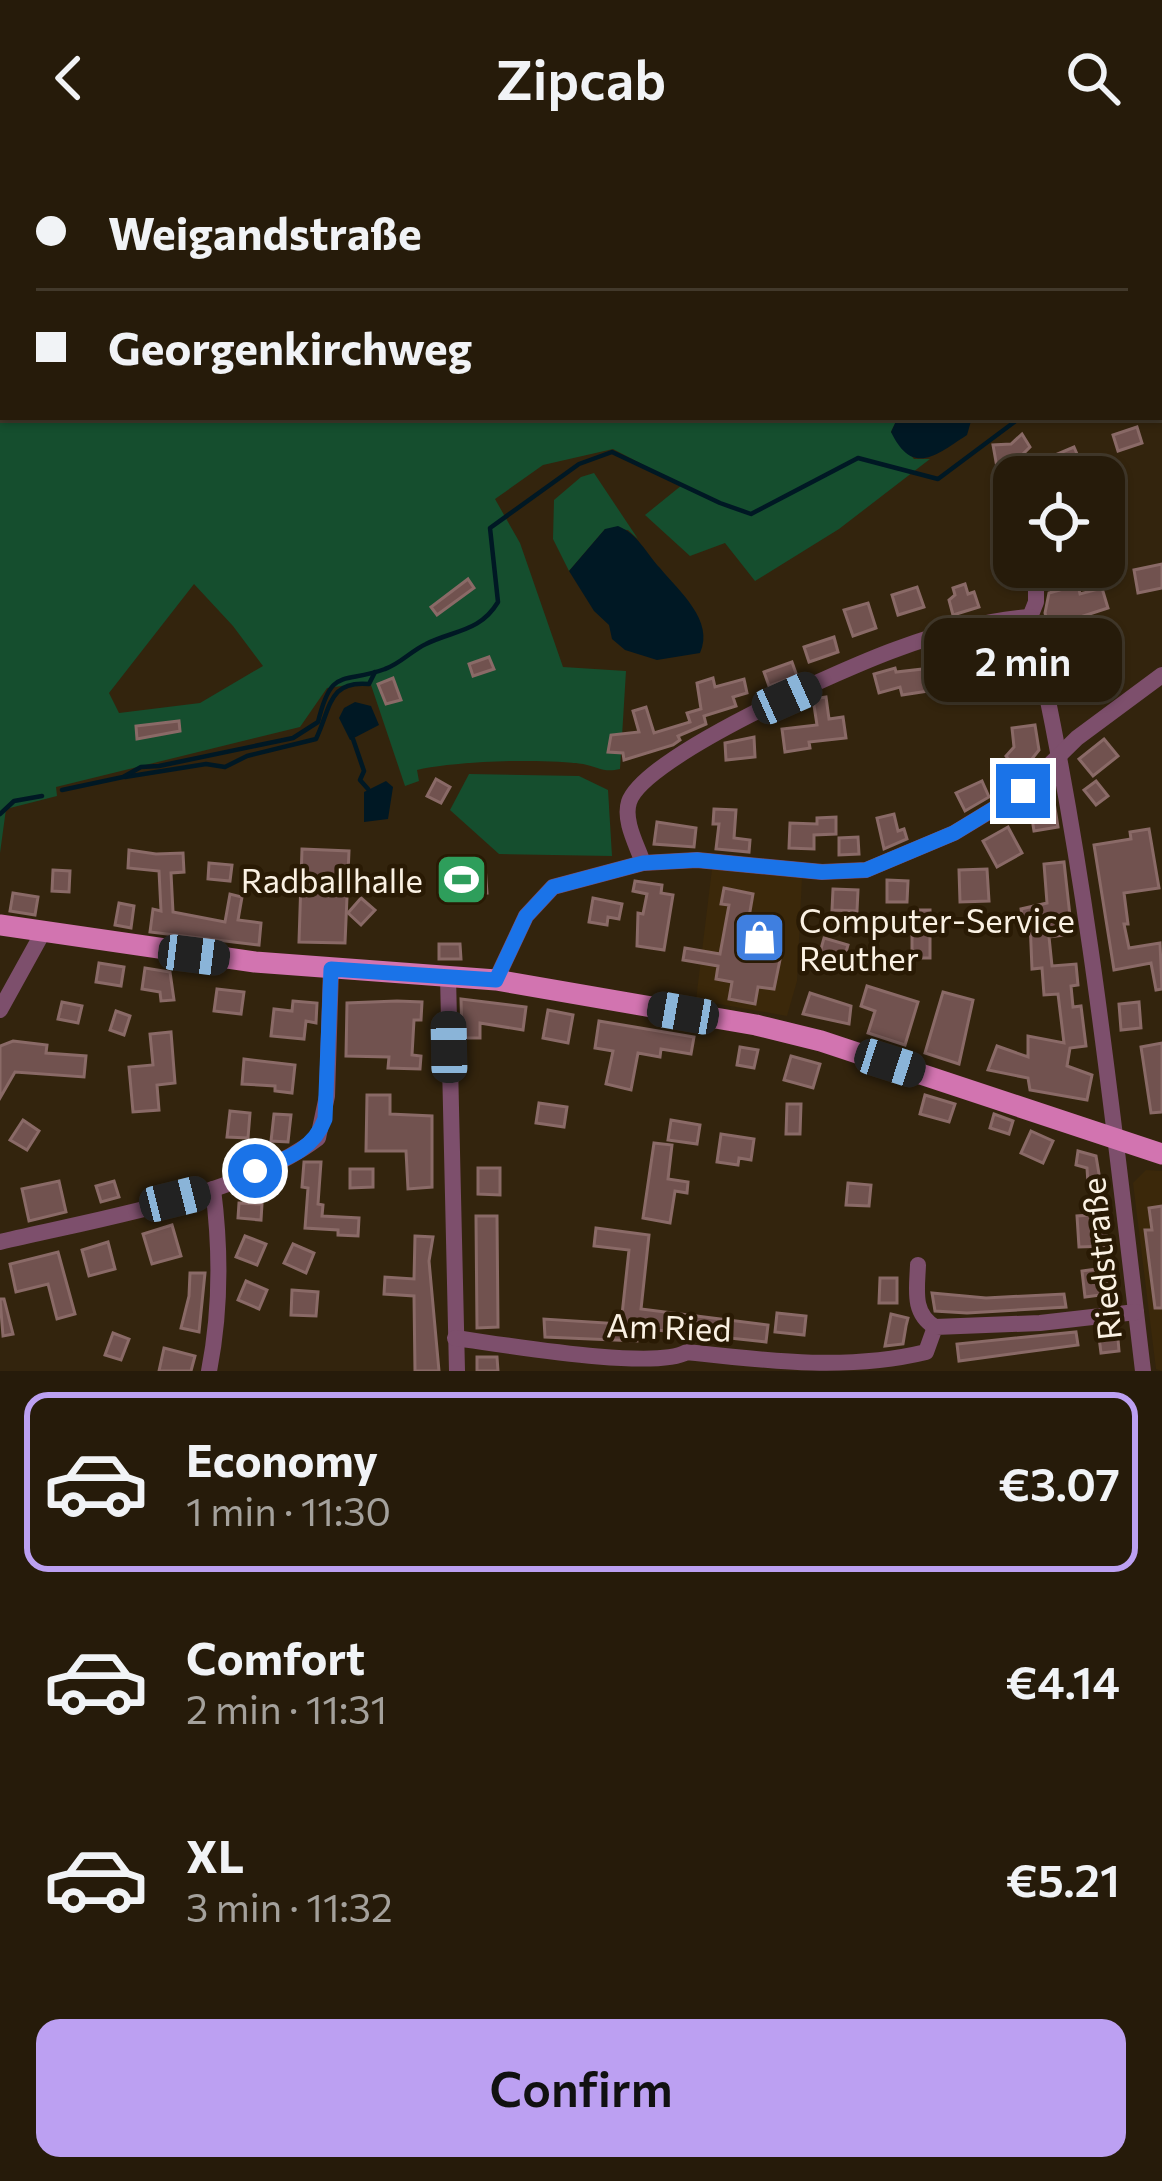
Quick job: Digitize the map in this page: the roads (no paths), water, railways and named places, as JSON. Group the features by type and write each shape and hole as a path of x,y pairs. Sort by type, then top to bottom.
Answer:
{"main road":[{"path":"0,925 331,969 496,980 756,1025 821,1041 1162,1154"}],"street":[{"name":"Riedstraße","path":"1037,588 1030,617 1060,756 1117,1141 1143,1371"},
{"path":"643,863 627,816 628,804 634,791 656,770 770,706 896,649 1030,617"},
{"path":"496,980 526,916 553,887 643,863 697,860 801,871 866,870 909,854 1023,791 1077,738 1162,675"},
{"path":"0,1010 42,934"},
{"path":"0,1242 212,1189 298,1153 318,1138 327,1096 331,969"},
{"path":"448,976 457,1371"},
{"path":"209,1371 218,1311 220,1245 212,1189"},
{"path":"918,1265 916,1300 921,1316 935,1328 1136,1312"},
{"name":"Am Ried","path":"455,1338 675,1365 687,1352 804,1365 867,1365 926,1352 935,1328"}],"water":[{"path":"897,420 971,421 967,435 926,458 908,454 891,432"},
{"path":"618,526 636,539 693,607 703,629 700,653 657,660 625,650 612,639 609,625 594,611 569,571 605,529"},
{"path":"355,702 371,706 379,725 350,740 339,718"},
{"path":"386,781 393,787 388,819 364,822 364,792"}],"waterway":[{"path":"62,790 123,777 141,767 293,738 318,722 334,684 390,667 426,644 475,625 498,602 490,528 579,464 612,452 751,514 858,458 938,479 1017,420"},
{"path":"125,777 206,764 225,767 247,756 316,739 338,691 369,684 375,672"},
{"path":"353,739 364,771 360,780 368,789"},
{"path":"0,814 14,801 42,796"}],"place":[{"name":"Radballhalle","path":"462,879"},
{"name":"Computer-Service Reuther","path":"760,938"}]}
